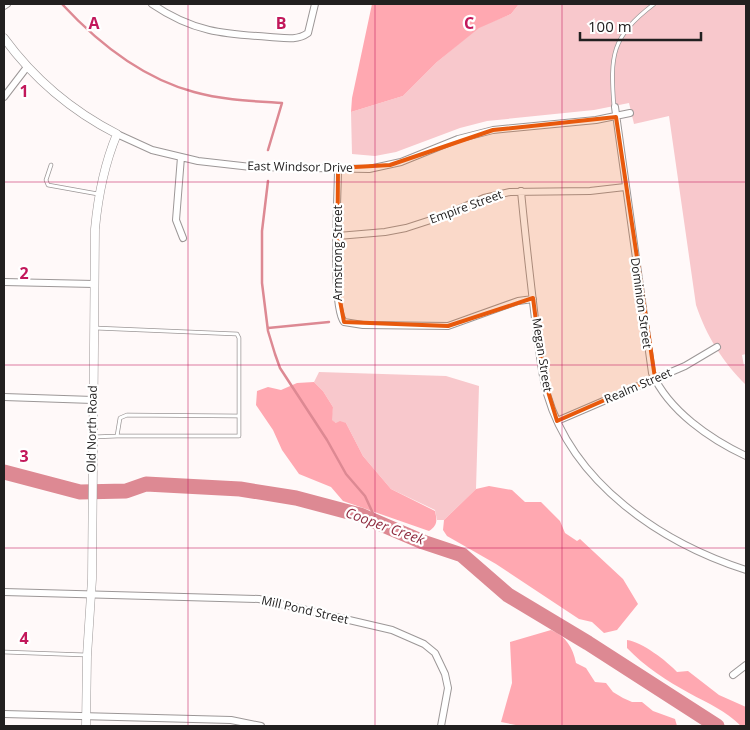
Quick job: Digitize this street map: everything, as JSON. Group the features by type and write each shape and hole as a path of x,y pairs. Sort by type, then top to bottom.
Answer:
{"street":[{"path":"152,4 191,25 217,33 247,37 293,39 308,33 315,4"},
{"name":"East Windsor Drive","path":"4,38 27,67 55,94 82,114 117,134 152,150 180,157 230,165 369,169 390,165 458,139 492,130 616,117 630,113"},
{"path":"4,97 27,67"},
{"name":"Dominion Street","path":"614,107 650,364 655,378 668,397 694,423 729,448 746,456"},
{"name":"Old North Road","path":"86,726 87,656 92,594 94,229 99,194 108,155 117,134"},
{"path":"180,157 176,220 183,238"},
{"name":"Armstrong Street","path":"338,168 338,298 340,316 348,324 448,326 518,301 533,299"},
{"name":"Empire Street","path":"338,236 366,235 406,228 442,216 484,198 521,191 590,191 625,187"},
{"name":"Megan Street","path":"521,191 543,375 557,421 572,448 607,489 637,514 671,538 746,570"},
{"path":"4,282 94,284"},
{"name":"Realm Street","path":"557,421 685,366 717,347"},
{"path":"4,397 93,400"},
{"name":"Mill Pond Street","path":"4,592 260,599 392,630 424,644 435,653 445,674 448,688 441,726"},
{"path":"733,675 746,665"},
{"path":"4,714 231,720 261,726"}],"lane":[{"path":"614,107 612,74 616,50 629,25 654,4"},
{"path":"51,165 46,180 48,185 99,194"},
{"path":"93,328 237,334 239,338 239,436 93,437"},
{"path":"117,436 120,418 127,415 239,416"},
{"path":"4,652 87,656"}],"highlighted area":[{"path":"616,117 655,378 557,421 543,375 533,298 448,326 344,322 337,285 338,168 390,165 493,130"}],"shaded area":[{"path":"372,4 519,4 511,14 479,28 437,62 403,96 351,112 352,98"},
{"path":"519,4 746,4 746,354 742,355 744,366 746,366 746,385 716,348 705,328 696,305 669,116 634,124 629,103 594,110 487,121 460,128 396,152 375,156 352,154 351,112 403,96 437,62 479,27 511,14"},
{"path":"319,372 446,376 479,386 476,489 444,520 437,520 435,510 391,489 363,456 346,423 336,423 331,420 333,407 323,391 314,382"},
{"path":"314,382 323,391 333,407 332,420 336,423 340,421 346,423 363,456 391,489 435,511 436,522 432,529 429,531 343,501 331,487 299,474 282,450 273,430 256,405 257,391 268,387 281,390 297,383"},
{"path":"489,486 512,490 525,502 541,502 560,521 565,533 577,541 580,539 623,579 638,604 617,630 604,633 592,622 579,619 496,564 447,536 443,530 444,520 476,489"},
{"path":"551,630 565,639 573,652 576,663 586,668 595,682 606,683 613,692 623,698 632,702 642,702 653,711 675,719 677,726 521,726 501,722 512,683 510,642"},
{"path":"627,640 640,644 677,672 688,671 719,695 746,707 746,726 741,726 723,711 656,673 627,648"}],"waterway":[{"path":"62,4 106,45 156,78 205,95 238,100 282,103 268,150"},
{"path":"268,181 262,231 262,283 268,331 275,354 280,368 327,440 346,474 365,496 376,520"},
{"path":"268,328 329,322"},
{"name":"Cooper Creek","path":"4,472 80,492 126,491 146,484 240,489 296,498 360,515 423,542 462,555 508,595 588,643 717,726"}]}
